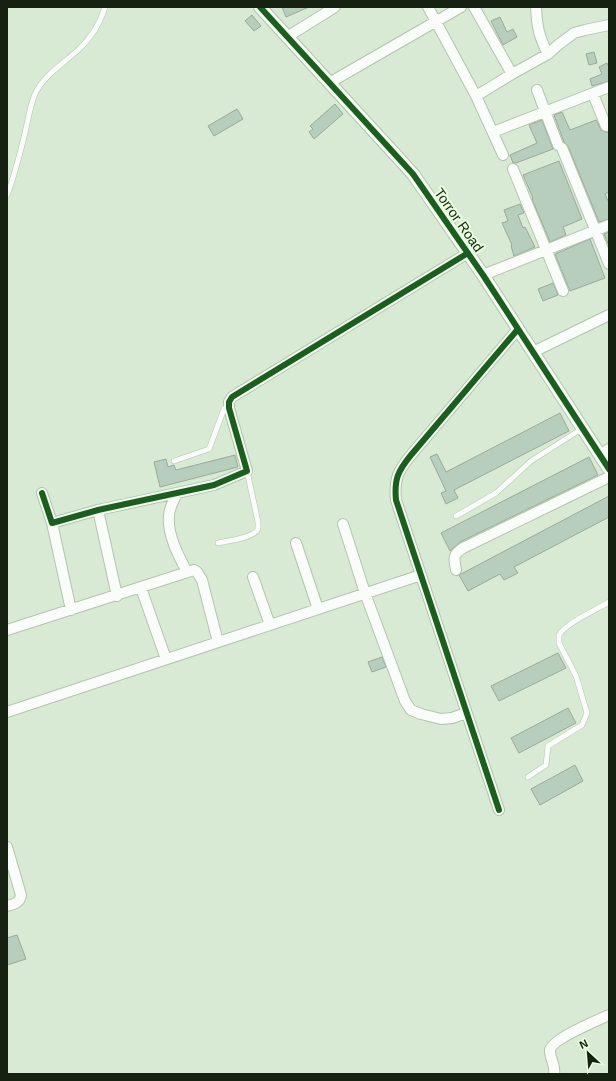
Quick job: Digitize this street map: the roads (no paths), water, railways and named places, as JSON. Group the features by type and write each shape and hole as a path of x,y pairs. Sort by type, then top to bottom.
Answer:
{"street":[{"name":"Torror Road","path":"260,7 413,174 483,274 583,428 605,452 609,469"},
{"path":"287,37 335,7"},
{"path":"428,7 476,96 503,154"},
{"path":"329,83 461,7"},
{"path":"474,7 512,74"},
{"path":"536,7 537,27 548,54"},
{"path":"476,96 548,54 558,44 574,33 609,25"},
{"path":"493,132 609,87"},
{"path":"537,90 609,264"},
{"path":"593,94 606,126"},
{"path":"513,169 563,291"},
{"path":"483,274 609,225"},
{"path":"52,523 98,510 214,484 247,471 230,416 229,406 232,397 239,391 468,253"},
{"path":"533,352 609,315"},
{"path":"499,810 396,500 395,486 397,475 411,454 518,329"},
{"path":"456,570 454,558 456,552 609,477"},
{"path":"42,493 52,523 71,610"},
{"path":"177,493 169,516 170,528 178,554 187,572"},
{"path":"98,510 117,596"},
{"path":"343,524 405,701 411,710 441,719 452,718 466,712"},
{"path":"296,543 318,609"},
{"path":"7,630 117,596 194,570 199,575 218,642"},
{"path":"7,712 421,575"},
{"path":"254,577 270,625"},
{"path":"141,588 166,660"},
{"path":"7,847 21,895 21,898 16,903 7,906"},
{"path":"554,1074 555,1065 550,1056 550,1049 553,1044 562,1037 609,1015"}],"lane":[{"path":"7,195 36,94 50,74 78,50 90,37 100,23 106,7"},
{"path":"174,461 209,449 218,421 224,409 229,406"},
{"path":"456,516 496,493 531,461 583,428"},
{"path":"218,543 248,536 255,533 258,529 258,522 247,471"},
{"path":"528,777 546,765 548,746 582,725 587,713 576,676 559,643 558,635 562,630 571,624 609,602"}]}
